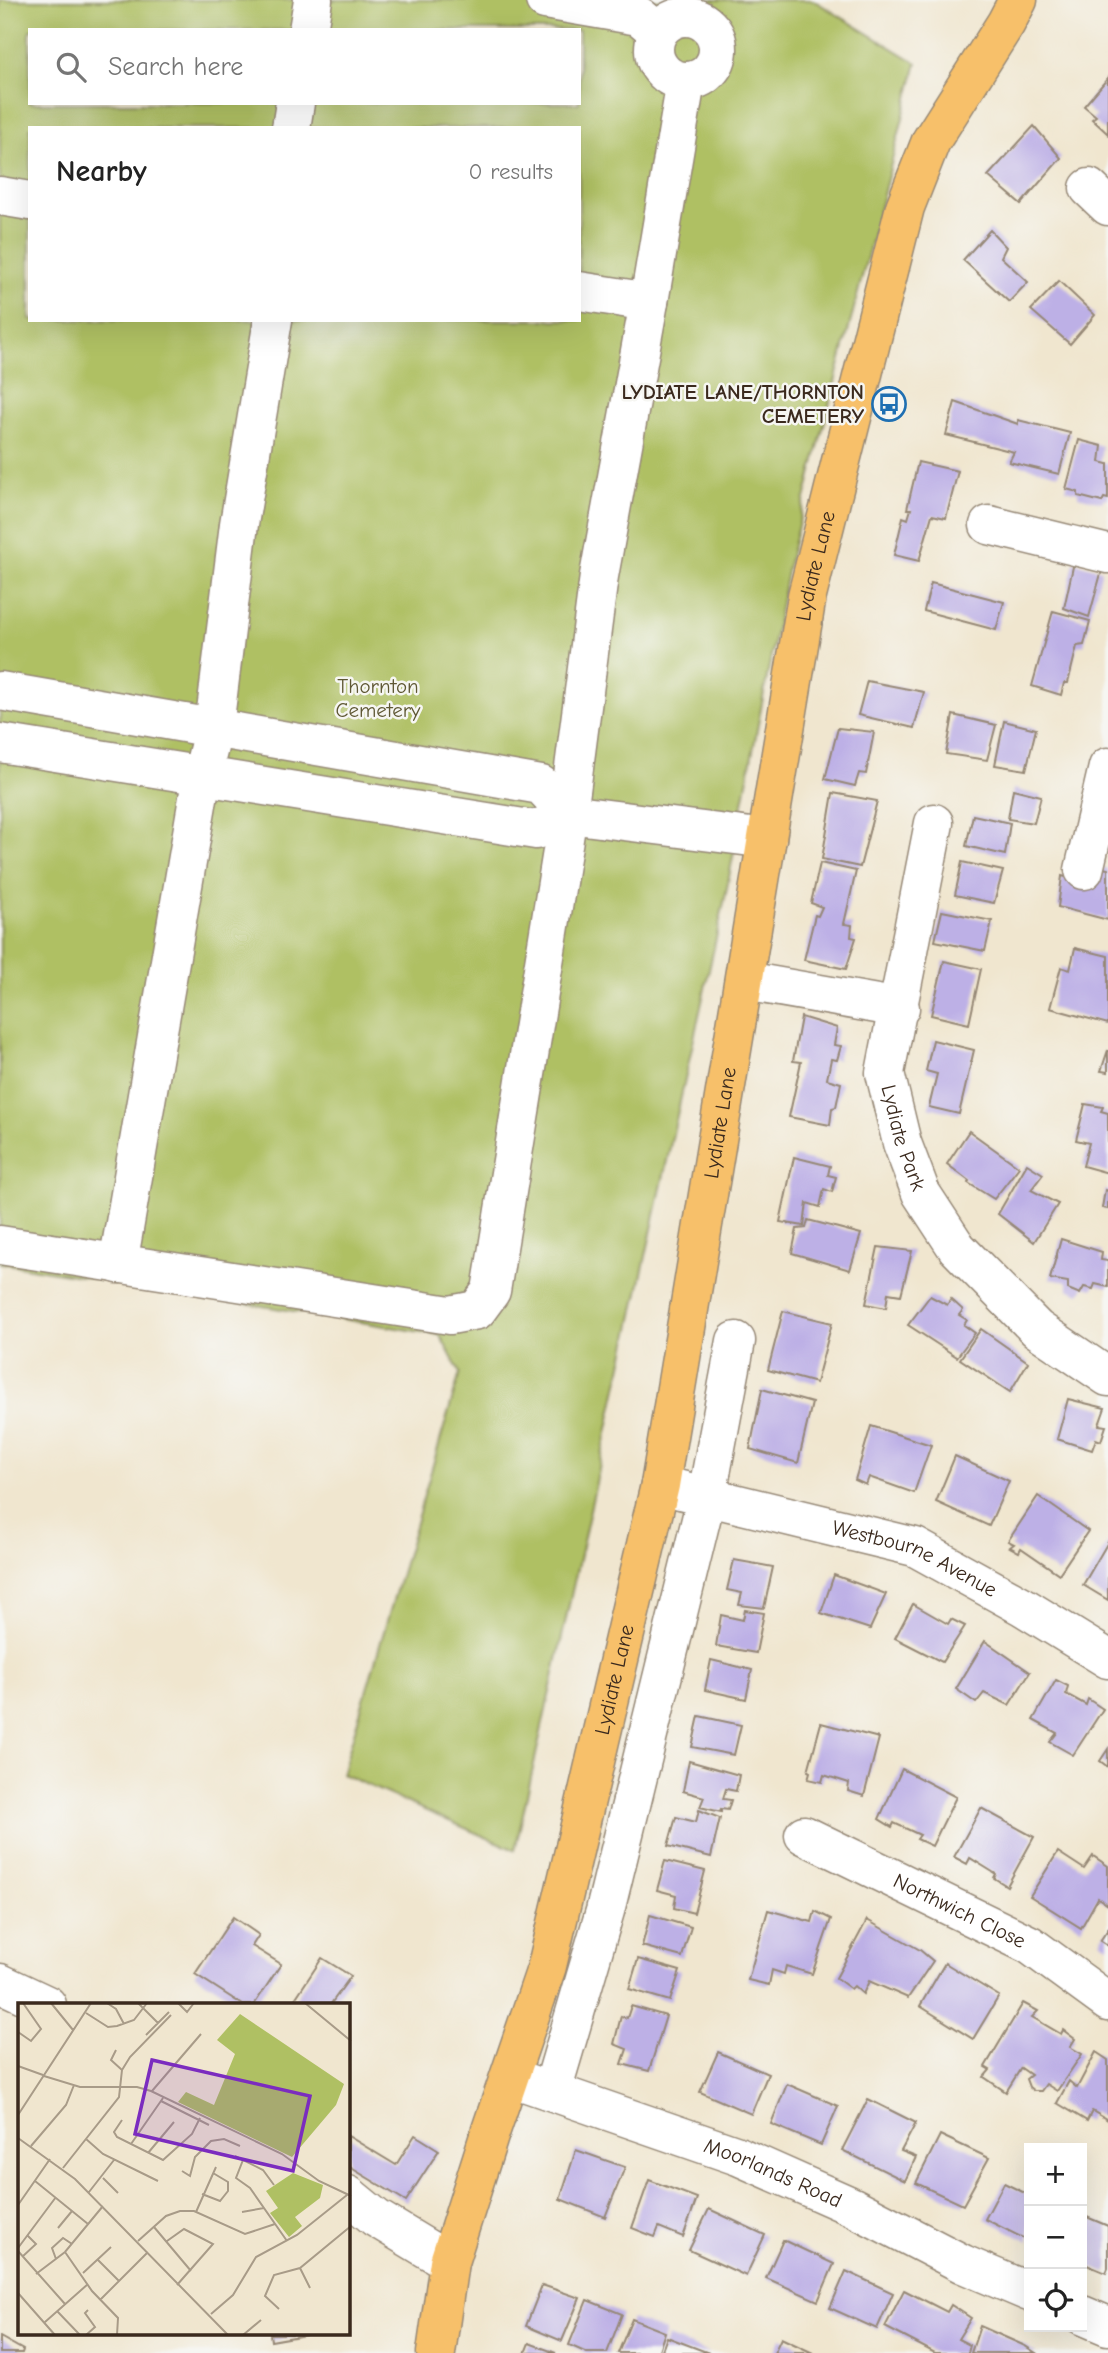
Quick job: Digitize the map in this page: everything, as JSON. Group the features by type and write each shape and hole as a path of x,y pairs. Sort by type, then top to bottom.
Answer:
{"main road":[{"name":"Lydiate Lane","path":"436,2353 449,2262 547,1966 660,1485 807,596 905,206 931,141 1018,0"}],"street":[{"path":"308,28 313,0"},
{"path":"545,0 639,16 658,33"},
{"path":"685,17 705,24 717,39 716,62 705,75 695,80 677,80 660,69 654,48 658,33 674,19 685,17"},
{"path":"0,1245 450,1315 477,1310 491,1291 568,814 600,576 685,81"},
{"path":"291,126 295,105"},
{"path":"0,196 28,201"},
{"path":"581,291 649,302"},
{"path":"118,1264 202,775 214,727 239,524 273,322"},
{"path":"989,525 1108,554"},
{"path":"0,691 541,785 568,814"},
{"path":"0,743 536,830 568,814 767,839"},
{"path":"1084,870 1108,767"},
{"name":"Lydiate Park","path":"934,823 900,1008 885,1073 902,1143 921,1193 957,1248 1037,1329 1108,1377"},
{"path":"745,981 900,1008"},
{"path":"552,2091 605,1911 707,1495 736,1341"},
{"name":"Westbourne Avenue","path":"660,1485 915,1547 1022,1606 1108,1659"},
{"name":"Northwich Close","path":"804,1835 1030,1945 1108,2002"},
{"path":"0,1983 43,2003"},
{"name":"Moorlands Road","path":"508,2078 738,2156 853,2207 963,2264 1024,2290"},
{"path":"350,2197 376,2218 449,2262"},
{"path":"1087,2317 1108,2326"}],"green space":[{"name":"Thornton Cemetery","path":"0,0 813,0 917,63 789,561 726,893 515,1850 342,1774 460,1373 440,1335 0,1263"}],"building":[{"path":"1108,78 1108,134 1092,119 1096,116 1084,106"},
{"path":"1034,126 1061,158 1021,204 988,176"},
{"path":"990,230 1006,247 1001,257 1028,282 1009,302 963,260"},
{"path":"1059,281 1095,315 1070,344 1031,310"},
{"path":"955,402 1018,424 1018,420 1070,433 1059,474 1009,462 1014,452 946,435"},
{"path":"1079,440 1102,446 1100,462 1108,464 1108,499 1104,498 1102,502 1078,496 1078,492 1066,489"},
{"path":"918,462 958,471 946,518 932,515 919,561 894,555 903,517 908,519 911,509 907,509"},
{"path":"1074,562 1102,570 1089,617 1064,608"},
{"path":"931,583 1004,602 996,630 924,611"},
{"path":"1053,611 1090,621 1084,645 1077,646 1068,683 1064,683 1061,695 1032,686"},
{"path":"867,681 924,692 914,728 858,715"},
{"path":"953,715 996,725 987,760 946,754"},
{"path":"1004,721 1036,729 1026,770 995,765"},
{"path":"838,728 874,732 866,774 859,773 855,786 825,779"},
{"path":"1013,789 1041,796 1034,823 1008,819"},
{"path":"833,793 877,801 860,867 822,859"},
{"path":"973,815 1010,823 1005,855 966,846"},
{"path":"962,862 1003,871 994,903 955,895"},
{"path":"820,863 856,871 844,924 852,925 851,937 856,938 846,969 804,960 815,915 818,916 822,907 811,903"},
{"path":"1098,867 1108,869 1108,920 1058,907 1062,876 1095,885"},
{"path":"942,911 992,921 985,951 935,941"},
{"path":"1075,948 1108,956 1108,1024 1050,1008 1061,967 1070,970"},
{"path":"944,961 981,969 969,1024 931,1015"},
{"path":"801,1017 837,1028 834,1045 841,1046 837,1060 831,1059 827,1079 841,1083 836,1107 832,1108 830,1125 789,1117 801,1062 793,1061"},
{"path":"933,1040 974,1050 959,1114 929,1107 937,1074 926,1071"},
{"path":"1108,1050 1108,1072 1101,1071"},
{"path":"1085,1104 1103,1107 1101,1111 1108,1113 1108,1173 1083,1166 1089,1143 1076,1140"},
{"path":"969,1131 1019,1167 994,1199 968,1183 969,1181 947,1164"},
{"path":"794,1157 830,1166 828,1175 836,1177 832,1192 824,1189 820,1207 807,1203 804,1226 780,1222"},
{"path":"1027,1164 1043,1174 1031,1190 1058,1204 1034,1242 998,1214"},
{"path":"1105,1190 1108,1191 1108,1209 1102,1208"},
{"path":"808,1220 861,1234 850,1270 792,1253 797,1229 806,1228"},
{"path":"1061,1239 1102,1252 1101,1260 1108,1261 1108,1287 1095,1284 1093,1289 1084,1287 1080,1294 1068,1289 1068,1282 1050,1279"},
{"path":"878,1247 912,1251 901,1295 888,1293 886,1308 866,1304"},
{"path":"930,1296 947,1305 951,1299 963,1310 959,1315 967,1320 964,1325 975,1333 957,1357 908,1325"},
{"path":"783,1311 832,1323 816,1383 768,1370"},
{"path":"981,1329 1028,1362 1010,1392 960,1359"},
{"path":"762,1389 812,1403 798,1463 750,1449"},
{"path":"1068,1399 1105,1408 1099,1425 1106,1426 1101,1441 1096,1439 1092,1450 1057,1439"},
{"path":"871,1426 931,1445 914,1493 869,1477 866,1485 855,1480"},
{"path":"955,1456 1009,1481 989,1526 936,1502"},
{"path":"1038,1496 1088,1531 1059,1574 1021,1548 1019,1552 1010,1547 1014,1544 1008,1541"},
{"path":"1108,1542 1108,1600 1083,1585"},
{"path":"734,1560 773,1567 764,1608 739,1605 742,1593 727,1590"},
{"path":"834,1575 886,1594 870,1629 821,1613"},
{"path":"913,1604 948,1624 951,1619 965,1626 942,1662 895,1638"},
{"path":"745,1610 764,1613 756,1653 716,1646 721,1615 743,1620"},
{"path":"985,1641 1030,1672 1009,1705 984,1693 976,1703 956,1689"},
{"path":"711,1660 752,1670 746,1699 705,1690"},
{"path":"1056,1680 1068,1686 1066,1694 1086,1705 1088,1699 1103,1709 1073,1755 1050,1742 1057,1733 1033,1720"},
{"path":"699,1716 741,1725 734,1755 692,1747"},
{"path":"821,1723 879,1738 864,1796 848,1791 849,1783 824,1775 822,1782 808,1779"},
{"path":"1108,1749 1108,1767 1100,1761"},
{"path":"689,1761 739,1775 736,1791 726,1789 723,1799 731,1800 728,1810 721,1809 721,1812 700,1807 704,1797 683,1791"},
{"path":"902,1769 956,1797 932,1846 917,1839 920,1835 894,1823 892,1827 879,1819"},
{"path":"981,1808 1034,1837 1007,1886 994,1878 996,1874 970,1858 967,1864 954,1857"},
{"path":"699,1810 720,1818 711,1857 668,1846 676,1817 696,1822"},
{"path":"1058,1852 1084,1869 1093,1856 1108,1866 1108,1905 1098,1898 1081,1928 1030,1896"},
{"path":"665,1861 705,1871 694,1913 674,1908 676,1895 657,1890"},
{"path":"768,1910 812,1922 815,1911 831,1919 812,1974 786,1966 784,1974 772,1970 769,1985 748,1980"},
{"path":"650,1915 691,1927 682,1957 642,1946"},
{"path":"233,1917 259,1935 252,1946 281,1964 255,2003 240,2003 195,1974"},
{"path":"867,1920 920,1950 933,1961 908,1998 869,1981 863,1994 854,1986 851,1989 836,1978"},
{"path":"1108,1929 1108,1946 1100,1941"},
{"path":"322,1958 351,1976 331,2003 292,2003"},
{"path":"638,1959 680,1971 670,2001 629,1989"},
{"path":"945,1963 999,1996 973,2039 920,2006"},
{"path":"1023,2003 1038,2011 1032,2017 1061,2034 1063,2030 1075,2039 1070,2047 1082,2054 1057,2091 1046,2084 1041,2091 1034,2091 1026,2079 1031,2075 1021,2068 1006,2092 984,2077 990,2070 985,2067"},
{"path":"631,2006 666,2016 649,2071 622,2064 627,2049 614,2044 621,2016 627,2018"},
{"path":"718,2052 768,2074 751,2114 700,2092"},
{"path":"1096,2052 1108,2060 1108,2120 1092,2111 1087,2121 1057,2103 1069,2081 1077,2088"},
{"path":"787,2084 838,2106 821,2145 771,2124"},
{"path":"868,2099 916,2123 901,2151 916,2157 905,2181 842,2150"},
{"path":"415,2135 439,2150 406,2201 350,2167 350,2137 396,2165"},
{"path":"940,2135 989,2158 963,2205 916,2183"},
{"path":"576,2150 625,2167 605,2217 560,2199"},
{"path":"649,2180 697,2198 683,2237 659,2227 655,2237 632,2228"},
{"path":"1004,2183 1024,2193 1024,2238 985,2219"},
{"path":"709,2209 765,2235 746,2276 689,2250"},
{"path":"1087,2217 1108,2226 1106,2273 1087,2265"},
{"path":"783,2240 834,2264 818,2301 766,2278"},
{"path":"846,2271 893,2293 877,2329 830,2308"},
{"path":"542,2285 580,2298 562,2341 526,2326"},
{"path":"904,2290 947,2312 951,2305 971,2318 958,2339 970,2345 968,2353 935,2353 885,2327"},
{"path":"587,2300 622,2314 607,2353 587,2353 569,2345"},
{"path":"632,2319 665,2332 658,2353 618,2353"},
{"path":"980,2326 1025,2346 1036,2353 971,2353"},
{"path":"270,2336 299,2336 271,2341"},
{"path":"0,2337 23,2350 22,2353 0,2353"},
{"path":"667,2337 709,2353 661,2353"},
{"path":"781,2338 813,2353 774,2353"},
{"path":"529,2343 556,2353 525,2353"}],"place":[{"name":"LYDIATE LANE/THORNTON CEMETERY","path":"889,404"}]}
